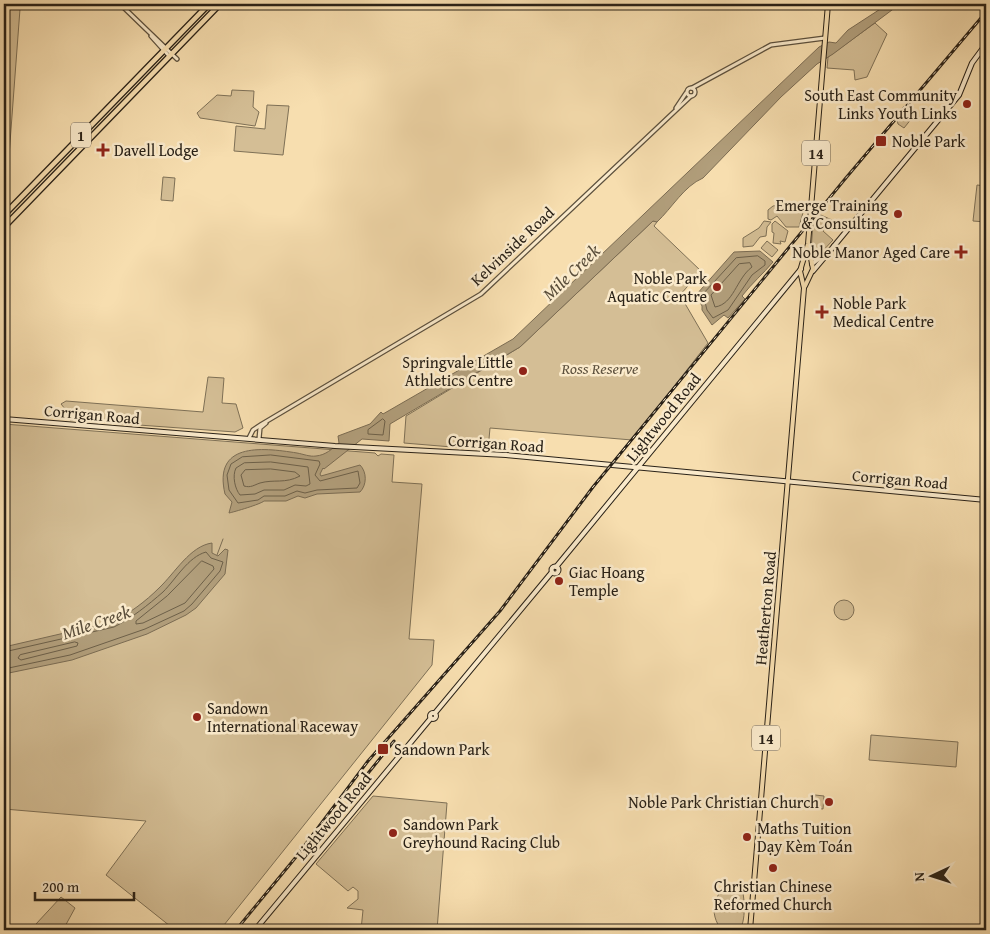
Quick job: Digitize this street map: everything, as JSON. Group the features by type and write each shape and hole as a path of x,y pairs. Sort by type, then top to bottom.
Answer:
{"highway":[{"name":"1","path":"4,215 209,4"},
{"name":"1","path":"4,227 220,4"},
{"path":"120,95 126,101"},
{"path":"113,103 118,109"}],"main road":[{"name":"14","path":"802,276 801,268 808,244 828,4"},
{"path":"802,276 811,274 959,95 972,63 986,44"},
{"name":"14","path":"808,244 812,264 811,274"},
{"path":"801,268 821,258 834,246"},
{"path":"809,250 813,256 821,258"},
{"name":"Lightwood Road","path":"256,930 431,718 436,718 435,713 552,572 558,573 556,567 801,268"},
{"name":"Heatherton Road","path":"804,288 811,274"},
{"name":"Lightwood Road","path":"789,283 802,276"},
{"name":"Heatherton Road","path":"750,930 804,288 802,276"},
{"name":"Corrigan Road","path":"4,418 335,446 506,455 986,500"}],"street":[{"path":"120,4 177,59"},
{"path":"703,83 695,92 692,88 771,45 825,38"},
{"name":"Kelvinside Road","path":"674,110 692,88"},
{"path":"687,92 690,96"},
{"name":"Kelvinside Road","path":"249,438 253,430 270,419 481,294 695,92"},
{"path":"259,439 260,428 270,419"}],"green space":[{"path":"4,7 20,9 6,196 4,198"},
{"path":"875,23 887,34 867,77 855,80 854,70 827,68 828,57"},
{"path":"232,90 254,91 253,107 259,112 255,126 200,118 197,113 217,95 231,96"},
{"path":"267,105 289,106 283,155 234,151 236,126 265,129"},
{"path":"904,106 912,118 904,128 898,124 896,115"},
{"path":"163,177 175,178 173,201 161,200"},
{"path":"977,185 986,186 986,222 973,221"},
{"path":"794,203 802,205 804,209 799,227 786,227 777,216 771,220 768,219 768,210 773,206"},
{"path":"814,212 832,220 823,231 833,240 818,256 814,255 811,250"},
{"name":"Ross Reserve","path":"653,221 657,222 654,226 701,271 680,295 708,343 632,440 490,428 488,450 404,443 406,416 520,347"},
{"path":"764,221 771,222 767,227 766,236 760,237 753,246 743,247 743,238 759,228"},
{"path":"775,221 788,231 785,242 780,241 781,244 773,243 774,233 772,232 772,224"},
{"path":"767,241 778,250 772,257 761,248"},
{"path":"208,377 224,378 222,403 236,404 243,428 235,432 70,420 70,415 61,404 66,401 203,412"},
{"name":"Sandown International Raceway","path":"4,424 375,453 378,456 381,454 394,455 392,482 422,484 409,639 434,640 432,665 220,930 175,930 106,875 146,821 4,809"},
{"path":"844,600 851,603 854,610 851,617 844,620 837,617 834,610 837,603"},
{"path":"871,735 958,742 956,767 869,760"},
{"path":"815,795 824,796 823,809 814,808"},
{"name":"Sandown Park Greyhound Racing Club","path":"373,796 447,803 437,930 361,930 363,910 347,908 358,899 358,891 353,887 348,891 316,864"},
{"path":"733,883 740,884 742,888 744,901 743,922 737,931 722,930 715,917 715,904 721,891"},
{"path":"61,897 75,908 63,930 40,930 36,924"}],"water":[{"path":"888,4 900,4 817,64 781,97 703,178 690,186 657,222 653,221 520,347 390,424 389,441 362,439 323,468 321,476 360,465 364,471 365,478 364,486 360,492 317,494 305,498 298,496 286,501 264,501 229,513 232,502 225,494 223,477 226,465 233,457 243,452 255,450 283,451 311,456 323,454 339,443 338,436 370,424 381,412 383,414 513,339 819,47 829,42 836,43 848,30"},
{"path":"760,251 773,262 742,296 745,299 728,318 724,315 712,325 702,310 696,295 734,252"},
{"path":"212,543 212,553 218,556 225,549 228,550 225,574 196,608 186,615 147,634 72,660 4,674 4,647 112,622 149,598 183,561 197,549"}],"waterway":[{"name":"Mile Creek","path":"217,555 223,539"}],"railway":[{"path":"236,930 296,857 368,761 500,611 593,487 845,179 986,12"},
{"path":"361,782 394,741"}],"place":[{"name":"South East Community Links Youth Links","path":"967,104"},
{"name":"Noble Park","path":"881,141"},
{"name":"Davell Lodge","path":"103,150"},
{"name":"Emerge Training & Consulting","path":"898,214"},
{"name":"Noble Manor Aged Care","path":"961,252"},
{"name":"Noble Park Aquatic Centre","path":"717,287"},
{"name":"Noble Park Medical Centre","path":"822,312"},
{"name":"Springvale Little Athletics Centre","path":"523,371"},
{"name":"Giac Hoang Temple","path":"559,581"},
{"name":"Sandown International Raceway","path":"197,717"},
{"name":"Sandown Park","path":"383,749"},
{"name":"Noble Park Christian Church","path":"829,802"},
{"name":"Sandown Park Greyhound Racing Club","path":"393,833"},
{"name":"Maths Tuition Dạy Kèm Toán","path":"747,837"},
{"name":"Christian Chinese Reformed Church","path":"773,868"}]}
